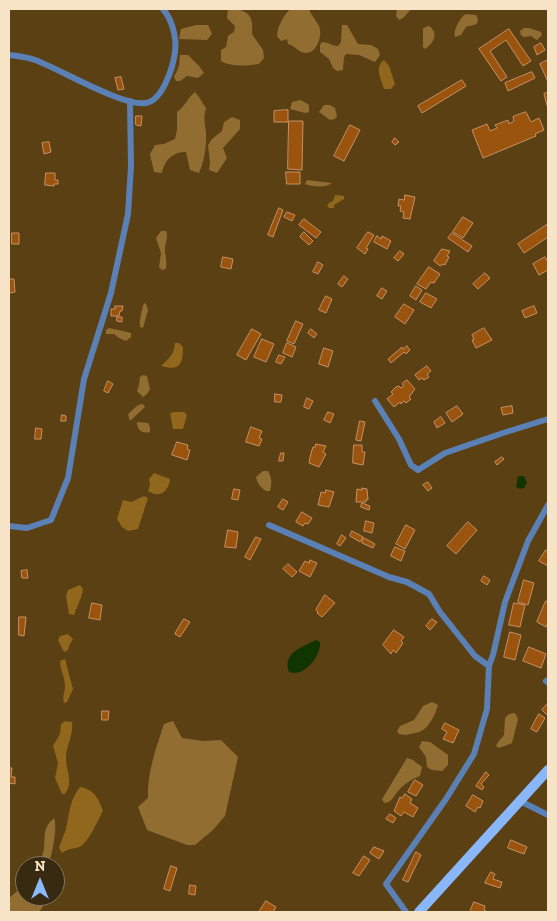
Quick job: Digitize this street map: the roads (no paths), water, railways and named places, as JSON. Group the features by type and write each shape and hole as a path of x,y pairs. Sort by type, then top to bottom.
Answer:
{"main road":[{"path":"419,912 548,770"}],"street":[{"path":"9,55 32,59 108,94 130,101 146,103 158,96 167,82 175,52 174,31 169,16 163,9"},
{"path":"9,526 27,528 51,520 68,478 84,380 111,294 128,214 131,166 130,101"},
{"path":"375,401 399,438 411,465 418,470 445,453 503,432 548,419"},
{"path":"406,912 386,884 446,799 474,754 487,709 489,666 494,655 505,602 528,541 548,505"},
{"path":"269,524 389,577 407,582 429,594 440,612 475,656 489,666"},
{"path":"520,801 548,815"}]}
